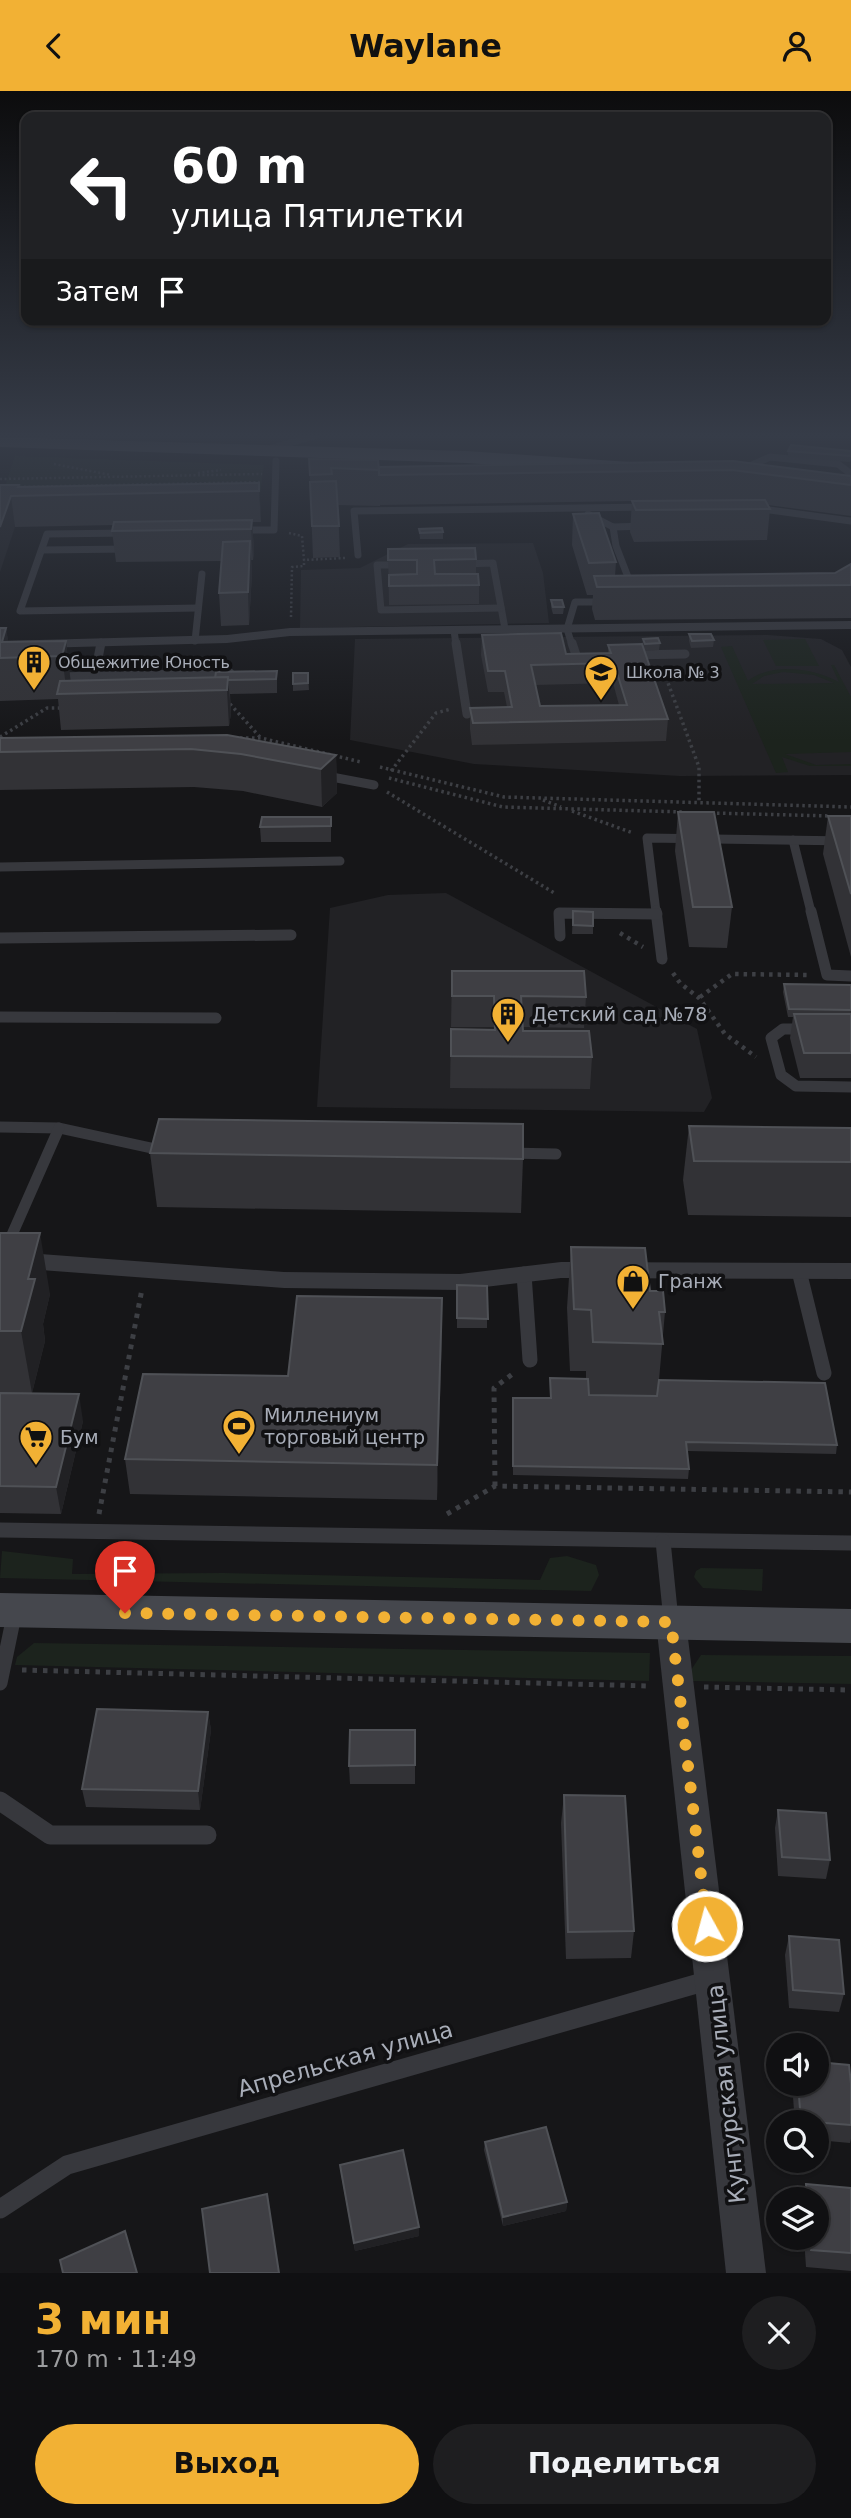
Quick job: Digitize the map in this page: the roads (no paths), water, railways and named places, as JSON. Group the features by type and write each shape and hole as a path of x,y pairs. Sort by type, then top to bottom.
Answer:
{"main road":[{"path":"8,1611 851,1626"}],"street":[{"path":"0,645 195,641 290,632 851,625"},
{"path":"1,1259 284,1280 460,1282 561,1270 851,1271"},
{"name":"Кунгурская улица","path":"671,1622 746,2273"}],"lane":[{"path":"46,538 20,611 198,608"},
{"path":"356,538 358,555"},
{"path":"615,538 637,601"},
{"path":"42,550 133,549"},
{"path":"454,564 493,563 505,629"},
{"path":"416,565 377,565 381,610 501,608"},
{"path":"195,641 202,574"},
{"path":"580,667 567,629 575,602 612,602"},
{"path":"454,630 466,710"},
{"path":"88,707 101,643"},
{"path":"617,656 685,654"},
{"path":"576,657 590,656"},
{"path":"52,677 237,673"},
{"path":"307,772 374,785"},
{"path":"662,958 647,838 851,841"},
{"path":"793,841 827,975 851,976"},
{"path":"0,867 340,861"},
{"path":"560,936 559,913 657,914"},
{"path":"0,938 291,935"},
{"path":"0,1017 216,1018"},
{"path":"824,1029 783,1029 771,1038 781,1075 796,1086 851,1087"},
{"path":"0,1127 60,1128 164,1151 178,1151"},
{"path":"1,1259 60,1128"},
{"path":"500,1153 556,1154"},
{"path":"799,1271 824,1373"},
{"path":"524,1274 530,1360"},
{"path":"0,1530 851,1543"},
{"path":"663,1541 671,1622"},
{"path":"1,1676 8,1611"},
{"path":"0,1801 50,1835 207,1835"},
{"name":"Апрельская улица","path":"0,2209 67,2165 713,1979"}],"place":[{"name":"Общежитие Юность","path":"34,692"},
{"name":"Школа № 3","path":"601,702"},
{"name":"Детский сад №78","path":"508,1044"},
{"name":"Гранж","path":"633,1311"},
{"name":"Миллениум торговый центр","path":"239,1456"},
{"name":"Бум","path":"36,1467"}]}
